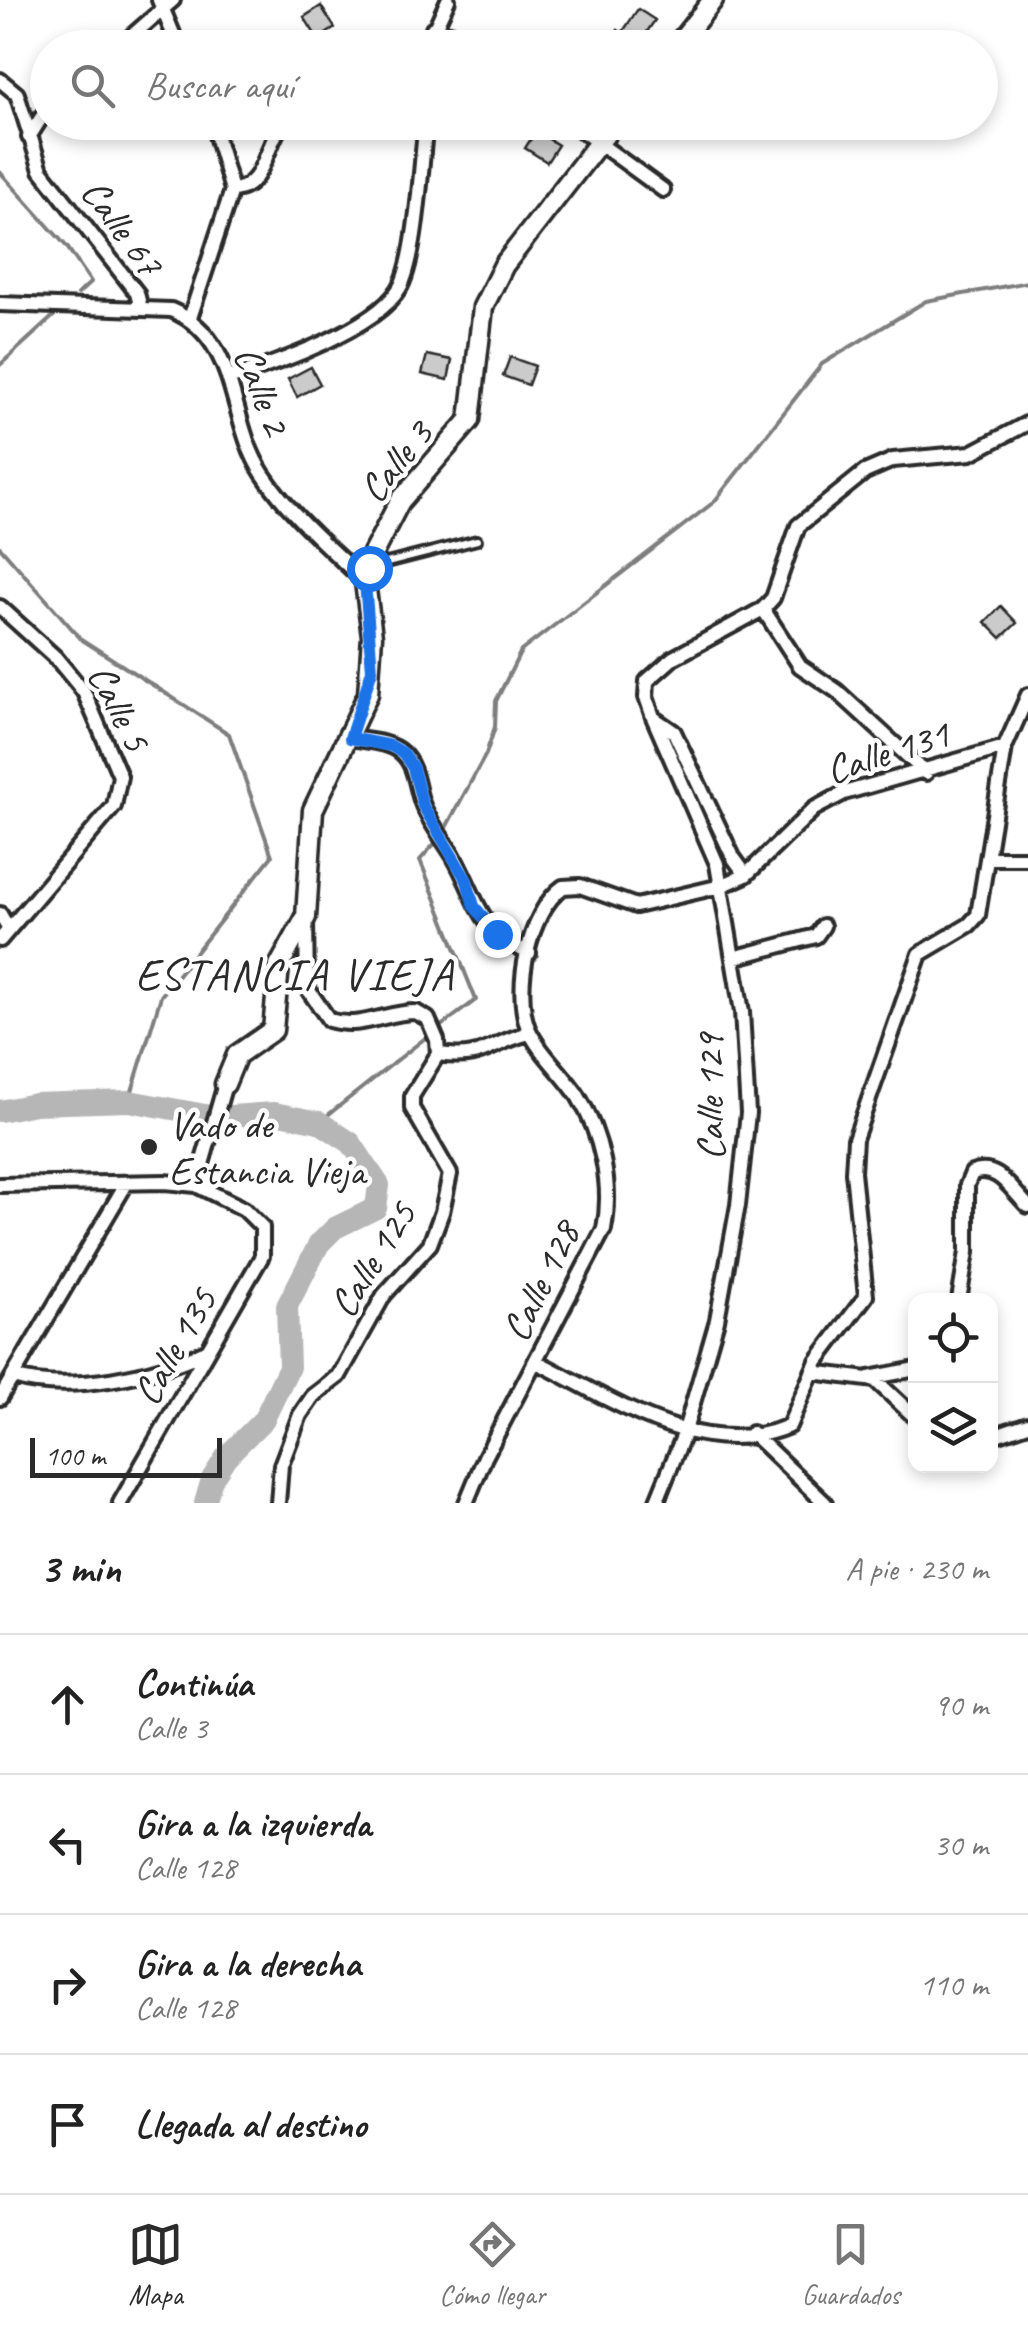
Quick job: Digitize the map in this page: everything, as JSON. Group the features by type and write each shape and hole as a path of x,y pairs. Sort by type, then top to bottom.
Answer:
{"street":[{"path":"440,30 433,28 448,0"},
{"path":"690,30 714,0"},
{"path":"137,30 165,3 173,30"},
{"name":"Calle 67","path":"0,80 17,94 28,140 41,170 137,294 141,309"},
{"path":"190,318 232,190 217,140"},
{"path":"232,190 244,190 255,181 274,140"},
{"path":"231,378 296,358 366,317 400,289 409,256 424,140"},
{"path":"593,140 663,190"},
{"name":"Calle 3","path":"225,1084 230,1063 273,1030 278,966 306,917 314,810 350,738 372,670 367,575 400,501 470,420 483,307 490,289 601,140"},
{"name":"Calle 2","path":"0,304 171,310 190,318 201,328 231,378 251,452 262,474 367,575"},
{"path":"926,773 837,691 800,666 763,609 773,598 798,526 865,472 892,460 945,459 971,453 1028,423"},
{"name":"Calle 5","path":"0,608 56,658 84,692 120,776 114,806 4,934"},
{"name":"Calle 129","path":"656,1503 684,1434 717,1320 745,1151 748,1093 733,958 717,864 646,697 652,673 763,609"},
{"path":"537,1362 684,1434 752,1433 788,1426 812,1372 866,1296 853,1172 855,1139 920,954 968,926 978,915 1005,747 1028,694"},
{"path":"653,717 674,732 733,857 746,875"},
{"path":"350,738 391,746 403,753 413,768 423,806 467,881 482,920 508,944 528,953"},
{"name":"Calle 131","path":"530,1032 522,999 528,953 538,911 562,887 580,886 636,906 721,886 746,875 814,809 844,792 926,773 1005,747"},
{"path":"988,858 1028,858"},
{"path":"0,914 4,934"},
{"path":"306,917 304,971 317,1008 329,1020 344,1024 416,1012 435,1031 438,1054 479,1056 508,1038 530,1032"},
{"path":"733,958 816,936 823,926"},
{"name":"Calle 128","path":"466,1503 485,1458 604,1229 608,1210 594,1129 578,1097 530,1032"},
{"name":"Calle 125","path":"278,1503 281,1465 300,1415 313,1396 339,1376 384,1294 430,1244 442,1212 450,1174 412,1108 412,1096 438,1054"},
{"path":"0,1185 196,1186 225,1084"},
{"path":"959,1293 967,1252 966,1184 972,1174 988,1170 999,1175 1025,1203"},
{"path":"1025,1203 1028,1182"},
{"path":"0,1398 126,1184"},
{"name":"Calle 135","path":"120,1503 262,1256 262,1228 254,1217 196,1186"},
{"path":"12,1377 54,1383 145,1374 208,1350"},
{"path":"812,1372 869,1378 908,1371"},
{"path":"869,1378 908,1411"},
{"path":"998,1434 1028,1424"},
{"path":"752,1433 825,1503"}],"lane":[{"path":"367,575 477,540"}],"building":[{"path":"321,6 335,28 312,30 304,17"},
{"path":"638,9 655,20 648,30 624,30"},
{"path":"530,140 550,140 558,145 547,162 525,148"},
{"path":"427,355 452,360 448,380 422,374"},
{"path":"510,357 535,366 528,385 503,376"},
{"path":"311,367 320,384 297,397 288,379"},
{"path":"1001,606 1017,623 1001,638 985,622"}],"waterway":[{"path":"0,172 67,247 91,282 78,294"},
{"path":"443,833 486,754 495,727 496,701 521,651 714,502 822,364 926,301 1028,282"},
{"path":"0,365 58,312"},
{"path":"0,547 81,639 229,734 272,856 161,996 129,1101"},
{"path":"437,841 420,860 476,1000 437,1029"},
{"path":"319,1122 429,1035"},
{"path":"0,1111 35,1104 129,1101 216,1117 274,1113 319,1122 351,1143 379,1185 376,1208 335,1228 319,1244 287,1306 289,1367 264,1419 226,1457 212,1479 205,1503"}],"place":[{"name":"Vado de Estancia Vieja","path":"149,1147"}],"district":[{"name":"ESTANCIA VIEJA","path":"295,973"}],"route":[{"path":"369,568 365,582 372,670 368,694 350,738 391,746 403,753 413,768 423,806 467,881 474,906 497,934"}]}
